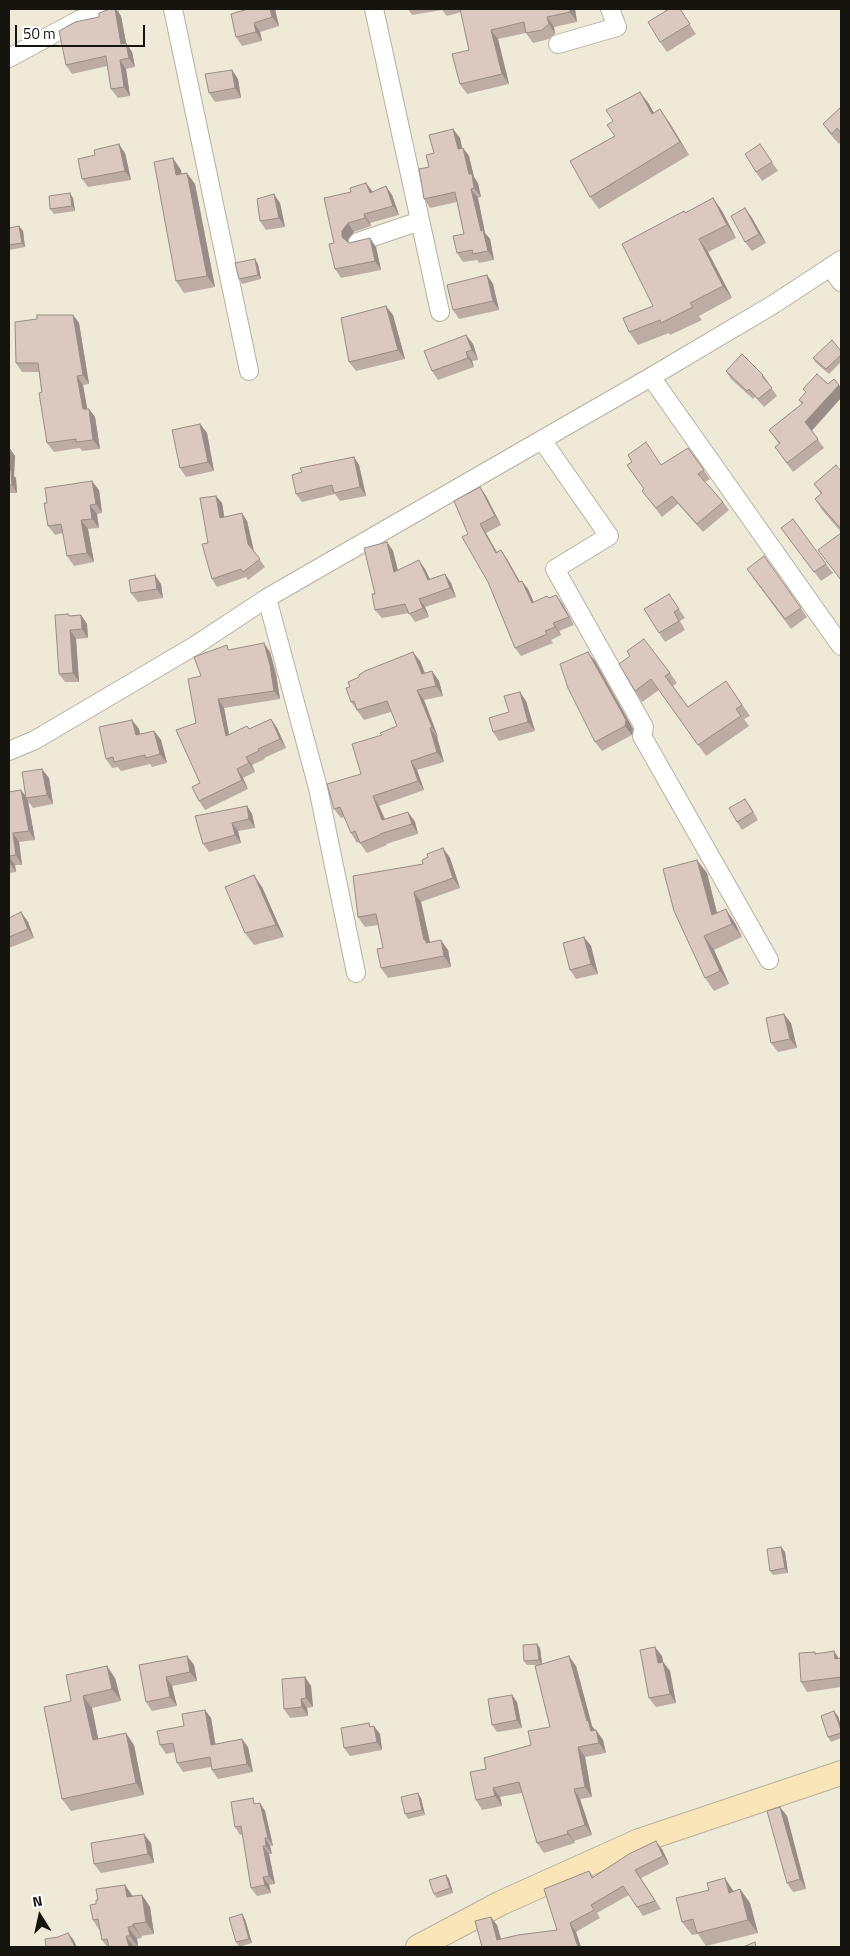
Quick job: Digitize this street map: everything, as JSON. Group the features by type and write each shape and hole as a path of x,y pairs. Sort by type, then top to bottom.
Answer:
{"street":[{"path":"9,58 79,20 109,9"},
{"path":"173,9 249,371"},
{"path":"374,9 440,312"},
{"path":"558,44 617,27 610,9"},
{"path":"358,242 420,221"},
{"path":"9,751 35,740 196,645 267,598 652,377 774,304 835,264 841,282"},
{"path":"652,377 841,646"},
{"path":"542,440 609,536 555,569 644,727 642,736 769,960"},
{"path":"267,598 318,788 356,973"},
{"path":"418,1947 501,1903 639,1841 841,1773"}],"building":[{"path":"115,9 121,44 126,43 129,58 120,60 124,87 111,89 106,56 66,65 59,31 75,22 99,17 99,13"},
{"path":"248,9 270,9 272,17 254,23 256,32 236,37 231,14"},
{"path":"460,9 570,9 570,12 547,17 549,24 542,30 526,33 524,22 491,30 502,74 460,84 452,54 469,50"},
{"path":"669,9 680,9 690,24 660,42 648,22"},
{"path":"232,70 235,88 209,93 205,74"},
{"path":"640,92 652,114 660,109 680,142 590,197 570,161 615,136 607,125 613,121 606,110"},
{"path":"841,107 841,133 837,128 832,134 823,124"},
{"path":"453,129 458,149 463,148 469,174 472,174 474,188 471,189 488,251 473,254 472,250 457,253 453,236 464,234 455,192 424,199 419,169 429,167 426,155 434,153 429,135"},
{"path":"119,144 125,171 82,179 78,159 95,155 94,150"},
{"path":"760,144 772,162 756,172 745,154"},
{"path":"173,158 176,175 187,173 207,276 176,281 154,162"},
{"path":"366,183 370,193 386,186 393,206 364,214 365,218 348,223 342,231 342,237 349,243 370,238 375,261 335,269 329,244 334,243 324,198 351,192 350,188"},
{"path":"70,193 72,206 50,209 49,196"},
{"path":"274,194 279,218 260,221 257,199"},
{"path":"713,198 727,225 699,239 723,286 690,303 693,307 661,323 660,320 629,332 623,318 653,306 622,244"},
{"path":"745,208 759,234 745,242 731,216"},
{"path":"19,226 22,243 9,245 9,228"},
{"path":"255,259 258,275 239,279 235,263"},
{"path":"487,275 493,301 453,310 447,285"},
{"path":"386,306 398,350 349,362 341,318"},
{"path":"37,315 73,315 83,375 77,376 83,409 89,409 93,440 76,442 76,439 47,443 39,393 42,392 38,363 16,363 15,322 37,319"},
{"path":"466,335 472,350 466,352 468,358 432,371 424,351"},
{"path":"832,340 841,351 841,355 826,369 813,358"},
{"path":"742,354 763,375 772,388 758,399 749,389 747,391 726,371"},
{"path":"817,374 828,384 834,379 839,385 805,422 818,439 787,463 775,447 780,443 769,430 803,403 799,400 806,392 803,389"},
{"path":"200,424 208,462 180,468 172,430"},
{"path":"646,442 661,465 688,448 704,470 698,474 723,502 697,524 672,496 656,508 642,491 644,489 627,465 632,462 628,455"},
{"path":"354,457 360,487 334,493 332,485 296,494 292,475 302,472 300,468"},
{"path":"836,465 841,471 841,529 815,499 822,493 814,484"},
{"path":"11,470 12,485 9,485 9,471"},
{"path":"92,481 96,504 90,505 92,519 81,520 87,553 67,556 61,524 48,526 44,503 47,503 45,488"},
{"path":"480,487 495,516 480,524 496,553 501,550 519,582 522,581 532,603 547,596 549,598 556,595 569,617 553,623 555,627 545,631 547,634 515,648 488,582 462,537 468,534 454,501"},
{"path":"216,496 220,518 242,513 248,544 260,559 243,572 241,569 212,579 202,544 208,543 200,498"},
{"path":"793,519 826,564 814,572 781,528"},
{"path":"841,533 841,580 818,550"},
{"path":"387,542 394,572 419,560 428,580 445,574 450,588 419,599 423,608 409,614 405,604 375,610 372,594 375,594 364,548"},
{"path":"764,556 801,608 785,619 747,569"},
{"path":"155,575 157,589 131,593 129,580"},
{"path":"669,594 679,609 674,612 679,621 659,633 644,609"},
{"path":"68,614 69,616 81,615 82,629 70,630 73,673 59,674 55,615"},
{"path":"644,639 670,673 665,676 688,707 726,681 742,705 736,709 741,716 698,745 651,679 635,691 619,664 630,656 627,651"},
{"path":"264,643 274,691 218,699 226,736 247,726 249,729 271,719 280,739 246,757 249,763 237,769 242,780 199,801 192,787 200,783 176,730 196,723 188,679 201,676 194,657 227,645 228,650"},
{"path":"413,652 422,674 432,671 436,686 417,690 432,727 430,728 437,752 411,761 418,781 373,796 382,820 408,812 412,824 380,834 360,843 355,831 351,833 340,807 334,809 327,784 361,774 352,744 382,735 380,733 397,726 387,701 357,710 354,701 351,702 346,688 350,687 348,682 359,677 365,671"},
{"path":"588,652 626,720 625,726 595,742 568,688 560,664"},
{"path":"520,692 528,722 493,732 489,718 509,712 504,696"},
{"path":"132,720 136,735 154,731 160,754 146,758 145,755 114,762 113,757 106,759 99,727"},
{"path":"42,769 47,795 26,798 22,772"},
{"path":"21,790 29,831 13,833 16,855 9,856 9,792"},
{"path":"745,799 753,812 737,822 729,808"},
{"path":"247,806 249,819 232,823 235,835 203,844 195,816"},
{"path":"443,848 453,878 414,892 424,940 426,940 426,943 441,940 444,956 381,968 377,949 383,948 376,914 358,917 353,876 423,864 422,860 428,857 427,854"},
{"path":"697,860 712,915 726,909 732,924 704,936 720,971 705,978 674,911 663,869"},
{"path":"254,875 276,925 245,933 225,887"},
{"path":"21,912 28,929 9,937 9,918"},
{"path":"584,937 591,964 570,970 563,943"},
{"path":"784,1014 790,1039 771,1043 766,1018"},
{"path":"781,1547 785,1568 770,1571 767,1549"},
{"path":"537,1644 539,1660 524,1661 523,1645"},
{"path":"655,1647 658,1663 663,1662 670,1694 649,1698 640,1650"},
{"path":"834,1651 835,1659 841,1658 841,1677 801,1682 799,1653 815,1652 815,1654"},
{"path":"187,1656 190,1672 166,1677 170,1697 146,1702 139,1665"},
{"path":"569,1656 587,1721 591,1731 596,1730 599,1743 578,1747 585,1787 574,1789 585,1825 567,1831 568,1834 537,1843 519,1782 493,1788 495,1796 476,1800 470,1772 486,1769 484,1758 531,1745 528,1731 550,1727 535,1666"},
{"path":"107,1666 112,1689 83,1696 93,1740 126,1733 136,1783 62,1799 44,1707 71,1701 66,1675"},
{"path":"305,1677 306,1698 301,1699 302,1707 284,1709 282,1679"},
{"path":"512,1695 517,1720 492,1725 488,1699"},
{"path":"205,1710 211,1745 242,1739 247,1764 212,1770 210,1757 177,1763 173,1743 160,1745 157,1731 184,1726 182,1714"},
{"path":"834,1711 841,1733 828,1737 821,1716"},
{"path":"369,1723 370,1727 374,1726 377,1742 344,1748 341,1728"},
{"path":"418,1793 422,1810 405,1814 401,1797"},
{"path":"253,1798 254,1804 260,1803 268,1838 265,1838 266,1846 263,1846 269,1876 263,1877 265,1885 251,1888 241,1826 235,1827 231,1802"},
{"path":"780,1807 800,1879 787,1883 767,1811"},
{"path":"144,1834 148,1854 94,1864 91,1843"},
{"path":"656,1841 663,1856 635,1870 655,1901 637,1907 623,1886 591,1905 594,1910 570,1923 578,1947 482,1947 475,1921 491,1917 497,1940 557,1930 544,1889 589,1871 592,1878 629,1854"},
{"path":"446,1875 450,1888 434,1894 429,1880"},
{"path":"725,1878 729,1893 740,1889 748,1920 697,1933 693,1919 682,1922 676,1898 709,1890 707,1883"},
{"path":"125,1885 127,1897 142,1895 146,1922 133,1924 133,1926 128,1927 130,1936 126,1936 129,1947 109,1947 107,1939 102,1940 98,1919 93,1920 90,1905 96,1904 96,1900 98,1900 96,1889"},
{"path":"242,1914 249,1939 236,1942 229,1918"},
{"path":"68,1933 75,1947 46,1947 45,1939"},
{"path":"755,1942 756,1947 743,1947"}]}
